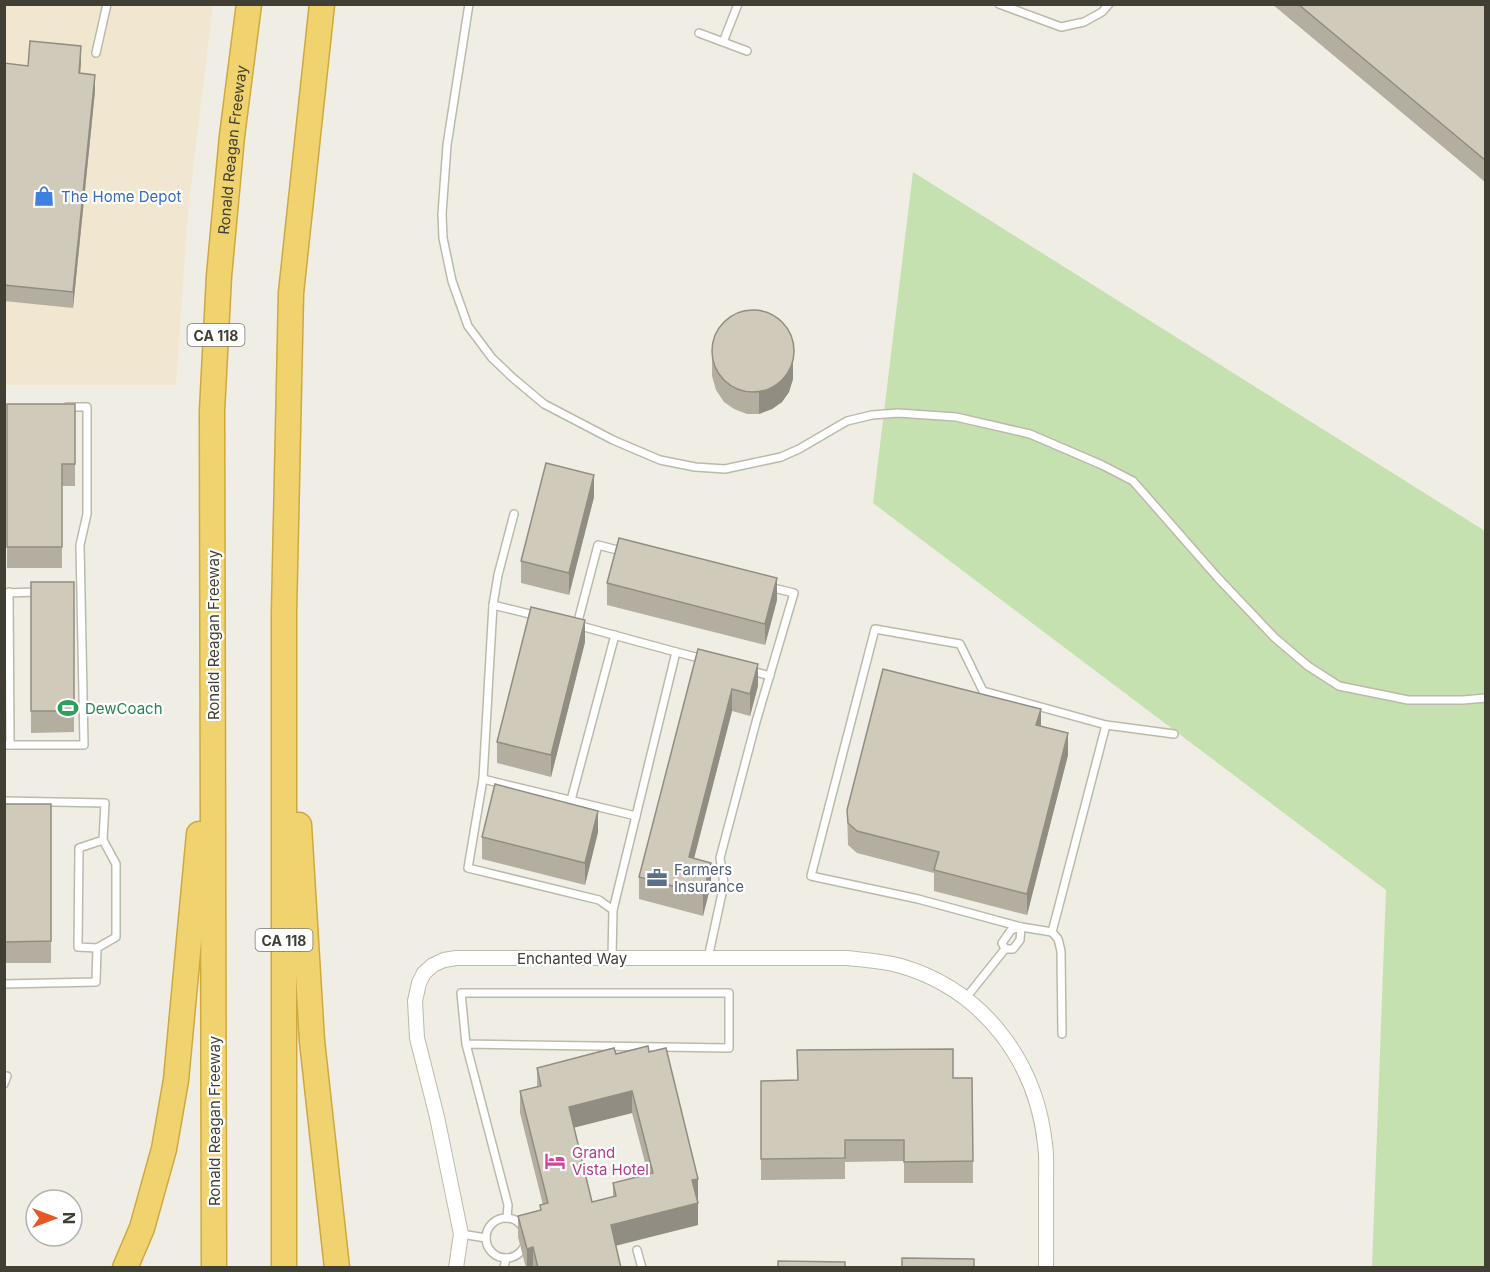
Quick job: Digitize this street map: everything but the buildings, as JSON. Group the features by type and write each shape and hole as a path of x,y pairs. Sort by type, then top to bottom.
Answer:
{"highway":[{"name":"Ronald Reagan Freeway","path":"214,1268 212,411 219,276 232,136 249,4"},
{"name":"CA 118","path":"284,1268 284,613 291,292 322,4"},
{"path":"284,613 312,1041 337,1268"},
{"path":"125,1268 142,1227 164,1149 176,1080 213,668"}],"street":[{"name":"Enchanted Way","path":"456,1268 461,1234 437,1117 417,1038 415,1001 419,983 433,965 456,958 847,958 902,966 928,976 965,999 992,1023 1010,1045 1025,1070 1038,1105 1046,1145 1046,1268"}],"lane":[{"path":"96,54 107,4"},
{"path":"469,4 447,145 442,214 443,238 450,274 468,326 492,358 544,404 613,440 660,460 695,467 725,469 781,457 847,421 872,415 898,413 956,417 1030,434 1133,481 1218,578 1275,638 1308,666 1339,686 1408,700 1485,698"},
{"path":"723,42 738,4"},
{"path":"999,4 1061,27 1084,22 1102,12 1109,4"},
{"path":"699,33 747,51"},
{"path":"45,592 7,593 7,745 84,745 80,545 87,514 87,407 64,407"},
{"path":"514,514 498,575 493,605 483,779 468,868 599,900 613,910"},
{"path":"577,625 598,545 633,554"},
{"path":"708,958 724,884 720,858 794,593 759,584"},
{"path":"68,592 80,591"},
{"path":"493,605 545,618"},
{"path":"566,623 708,660"},
{"path":"1062,1034 1061,951 1058,939 1052,932 1021,927 918,899 811,876 875,629 960,644 983,691 1106,725 1174,734"},
{"path":"571,800 615,635"},
{"path":"612,958 613,910 676,652"},
{"path":"739,668 770,676"},
{"path":"1052,932 1106,725"},
{"path":"483,779 636,816"},
{"path":"4,801 105,803 103,840 116,864 116,937 98,948 78,947 79,848 103,840"},
{"path":"1005,950 1002,942 1011,930 1021,927"},
{"path":"965,999 1005,950 1013,949 1020,940 1021,927"},
{"path":"4,984 96,982 98,948"},
{"path":"466,1044 729,1048 729,993 461,993 466,1044 508,1205 507,1218"},
{"path":"4,1084 7,1076"},
{"path":"507,1218 519,1223 524,1229 526,1242 518,1254 506,1258 494,1254 486,1238 490,1226 495,1221 507,1218"},
{"path":"461,1234 486,1238"},
{"path":"637,1250 642,1268"},
{"path":"504,1268 506,1258"}],"shaded area":[{"path":"4,5 213,5 188,211 176,385 5,385"}],"green space":[{"path":"913,172 1485,531 1485,1267 1372,1267 1386,890 873,503"}],"place":[{"name":"The Home Depot","path":"44,196"},
{"name":"DewCoach","path":"68,708"},
{"name":"Farmers Insurance","path":"657,878"},
{"name":"Grand Vista Hotel","path":"555,1161"}]}
